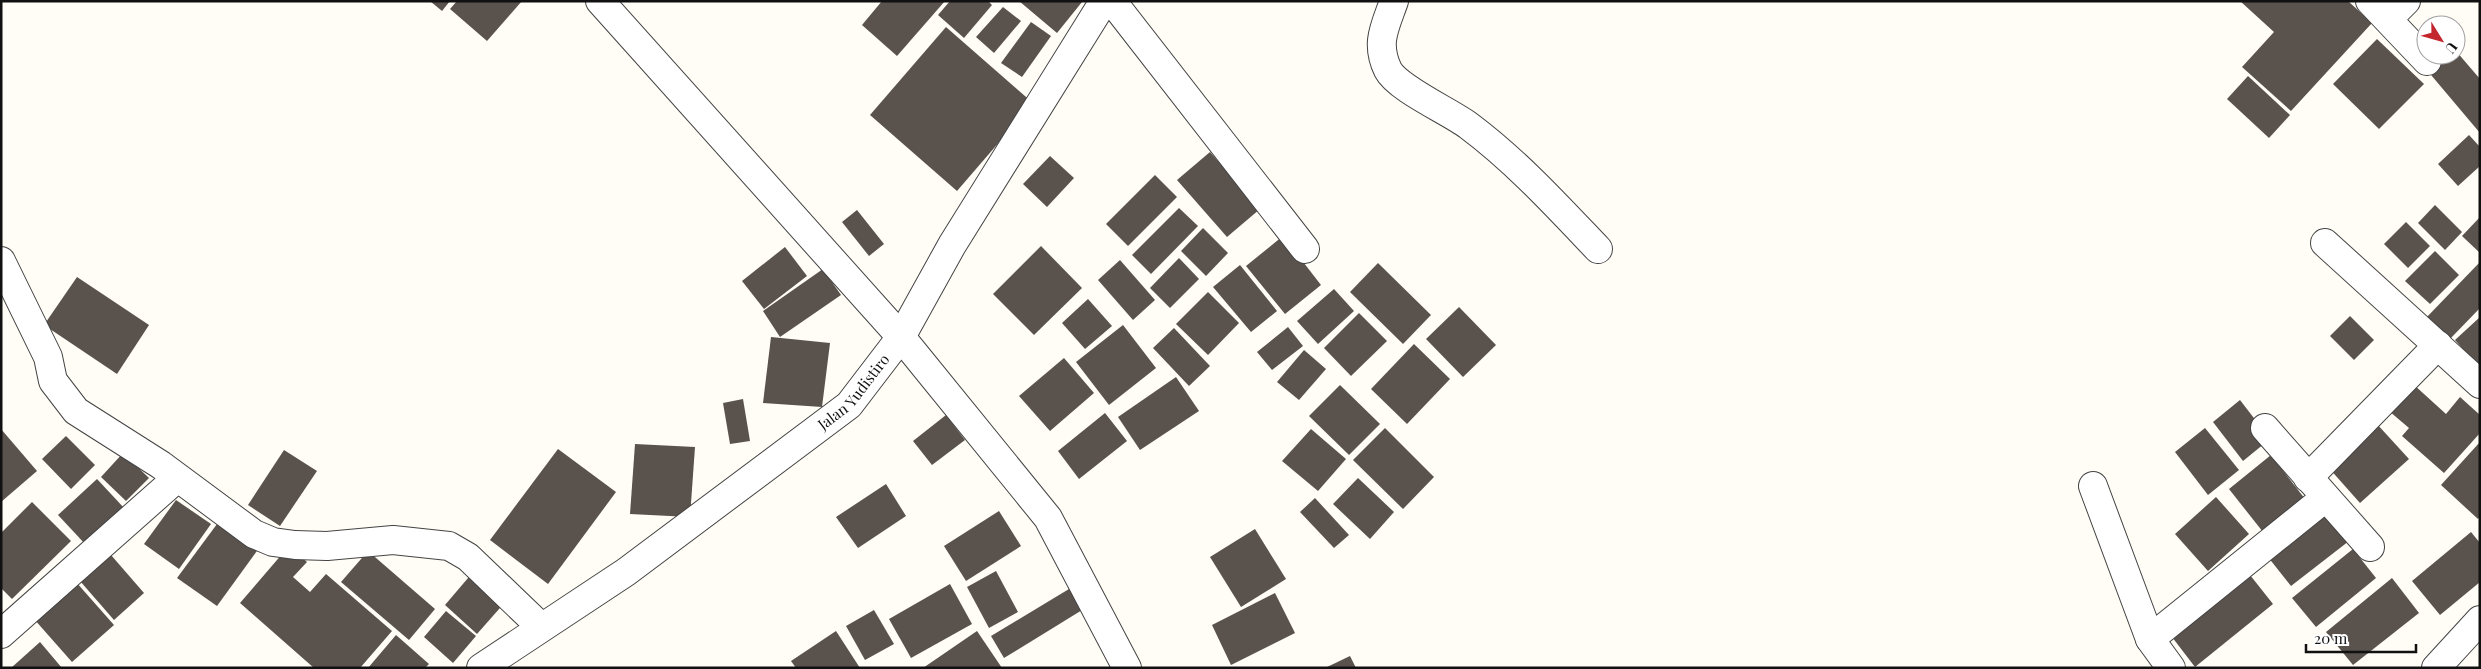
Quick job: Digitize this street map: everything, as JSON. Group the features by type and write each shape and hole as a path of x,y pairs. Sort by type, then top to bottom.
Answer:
{"street":[{"path":"600,1 901,337 1048,518 1127,668"},
{"name":"Jalan Yudistiro","path":"481,668 626,572 849,404 901,337 952,245 1104,1"},
{"path":"1112,1 1305,249"},
{"path":"1394,1 1380,41 1389,71 1411,91 1468,125 1518,166 1598,249"},
{"path":"2388,7 2416,46"},
{"path":"2325,243 2480,384"},
{"path":"1,261 48,357 53,381 76,411 161,466 176,479 254,534 273,542 327,546 393,540 448,546 468,556 541,627"},
{"path":"2308,478 2438,346"},
{"path":"2265,428 2370,547"},
{"path":"1,634 176,479"},
{"path":"2093,486 2150,639 2171,668"},
{"path":"2150,639 2325,498"},
{"path":"2436,668 2480,620"}],"building":[{"path":"430,1 450,1 442,11"},
{"path":"457,1 522,1 487,41 450,9"},
{"path":"882,1 945,1 897,56 862,25"},
{"path":"950,1 988,1 992,5 964,38 938,15"},
{"path":"1019,1 1081,1 1082,2 1057,33"},
{"path":"2240,1 2348,1 2372,23 2291,111 2242,67 2274,32"},
{"path":"1003,7 1021,21 994,53 976,37"},
{"path":"1031,22 1051,36 1022,77 1001,63"},
{"path":"946,27 1033,103 957,191 870,115"},
{"path":"2377,39 2424,84 2379,129 2333,84"},
{"path":"2466,63 2480,79 2480,133 2426,69 2431,65 2466,65"},
{"path":"2248,76 2290,115 2269,138 2227,99"},
{"path":"2469,135 2480,147 2480,166 2458,186 2438,164"},
{"path":"1210,152 1260,209 1227,237 1177,180"},
{"path":"1050,156 1074,178 1047,207 1023,184"},
{"path":"1155,175 1177,197 1128,246 1106,224"},
{"path":"2435,205 2462,232 2445,250 2418,223"},
{"path":"1179,208 1198,226 1151,274 1132,255"},
{"path":"857,210 884,244 869,256 842,222"},
{"path":"2480,217 2480,253 2462,236"},
{"path":"2406,222 2430,246 2408,268 2384,244"},
{"path":"1203,228 1228,253 1206,276 1181,251"},
{"path":"1283,236 1321,285 1285,314 1246,266"},
{"path":"1041,246 1082,288 1034,335 993,294"},
{"path":"785,247 807,276 764,309 742,281"},
{"path":"2435,251 2459,275 2430,304 2405,281"},
{"path":"1179,258 1199,279 1170,308 1150,288"},
{"path":"1120,260 1155,300 1133,320 1098,280"},
{"path":"2480,262 2480,308 2448,341 2425,319"},
{"path":"1378,263 1431,315 1403,344 1350,292"},
{"path":"1240,265 1277,311 1251,332 1213,287"},
{"path":"823,269 841,295 780,337 763,311"},
{"path":"77,277 149,325 117,374 44,325"},
{"path":"1334,289 1354,311 1318,344 1297,321"},
{"path":"1208,292 1239,323 1208,355 1176,324"},
{"path":"1088,299 1112,326 1085,349 1062,323"},
{"path":"1459,307 1496,345 1463,377 1426,339"},
{"path":"1359,313 1387,341 1351,376 1324,348"},
{"path":"2350,316 2374,340 2354,360 2330,336"},
{"path":"2480,317 2480,368 2455,340"},
{"path":"1123,325 1156,368 1109,405 1076,362"},
{"path":"1288,327 1303,346 1272,370 1257,352"},
{"path":"1174,328 1210,366 1189,386 1153,348"},
{"path":"771,337 830,343 822,407 763,403"},
{"path":"1414,344 1450,379 1407,424 1371,389"},
{"path":"1304,350 1326,369 1299,400 1277,382"},
{"path":"1064,358 1094,393 1050,431 1019,396"},
{"path":"1176,377 1199,411 1140,450 1118,417"},
{"path":"2413,384 2446,414 2460,397 2480,415 2480,433 2444,473 2402,436 2409,428 2389,411"},
{"path":"1340,385 1380,424 1349,455 1309,416"},
{"path":"743,399 750,441 730,444 723,403"},
{"path":"2240,400 2270,439 2243,461 2213,422"},
{"path":"1105,413 1127,441 1079,479 1058,451"},
{"path":"946,415 965,440 932,465 913,441"},
{"path":"2376,423 2409,459 2360,503 2328,467"},
{"path":"1385,428 1434,477 1403,509 1353,460"},
{"path":"2205,428 2239,470 2208,495 2175,452"},
{"path":"1,429 37,471 1,502"},
{"path":"1311,429 1346,459 1318,491 1282,461"},
{"path":"66,436 95,465 71,489 42,459"},
{"path":"2480,442 2480,516 2478,519 2441,485"},
{"path":"635,444 695,447 690,517 630,514"},
{"path":"558,449 616,492 548,584 490,540"},
{"path":"284,450 317,471 280,526 248,505"},
{"path":"123,453 149,478 126,501 101,477"},
{"path":"2271,455 2305,499 2263,532 2229,489"},
{"path":"1358,478 1394,512 1370,539 1333,504"},
{"path":"97,479 125,509 86,545 58,515"},
{"path":"886,484 906,516 858,548 836,517"},
{"path":"2216,497 2249,534 2208,571 2175,534"},
{"path":"1315,498 1349,535 1334,548 1300,512"},
{"path":"176,500 211,524 179,569 144,544"},
{"path":"32,502 71,541 12,599 1,588 1,533"},
{"path":"999,511 1021,546 966,581 944,546"},
{"path":"2326,512 2349,541 2291,586 2268,557"},
{"path":"220,520 259,548 217,606 177,578"},
{"path":"1255,529 1286,579 1241,607 1210,557"},
{"path":"2471,532 2480,543 2480,582 2440,615 2412,581"},
{"path":"289,546 307,562 293,577 310,592 326,574 392,631 360,668 314,668 240,603"},
{"path":"2353,549 2376,578 2316,627 2292,598"},
{"path":"368,551 435,609 409,640 341,582"},
{"path":"111,555 144,593 114,620 80,581"},
{"path":"474,571 507,600 477,634 445,605"},
{"path":"996,571 1018,612 989,628 967,587"},
{"path":"2250,575 2273,604 2195,667 2172,637"},
{"path":"2392,578 2419,613 2353,665 2326,632"},
{"path":"76,582 114,625 72,662 34,619"},
{"path":"950,584 972,624 911,658 889,619"},
{"path":"1074,586 1087,607 1004,658 991,636"},
{"path":"1275,593 1295,633 1231,665 1212,625"},
{"path":"874,610 894,644 865,660 846,626"},
{"path":"446,611 476,636 453,663 424,637"},
{"path":"836,631 860,668 796,668 791,661"},
{"path":"977,631 1002,668 923,668"},
{"path":"396,635 429,664 425,668 368,668"},
{"path":"40,642 62,668 11,668"},
{"path":"1350,656 1356,668 1325,668"}]}
